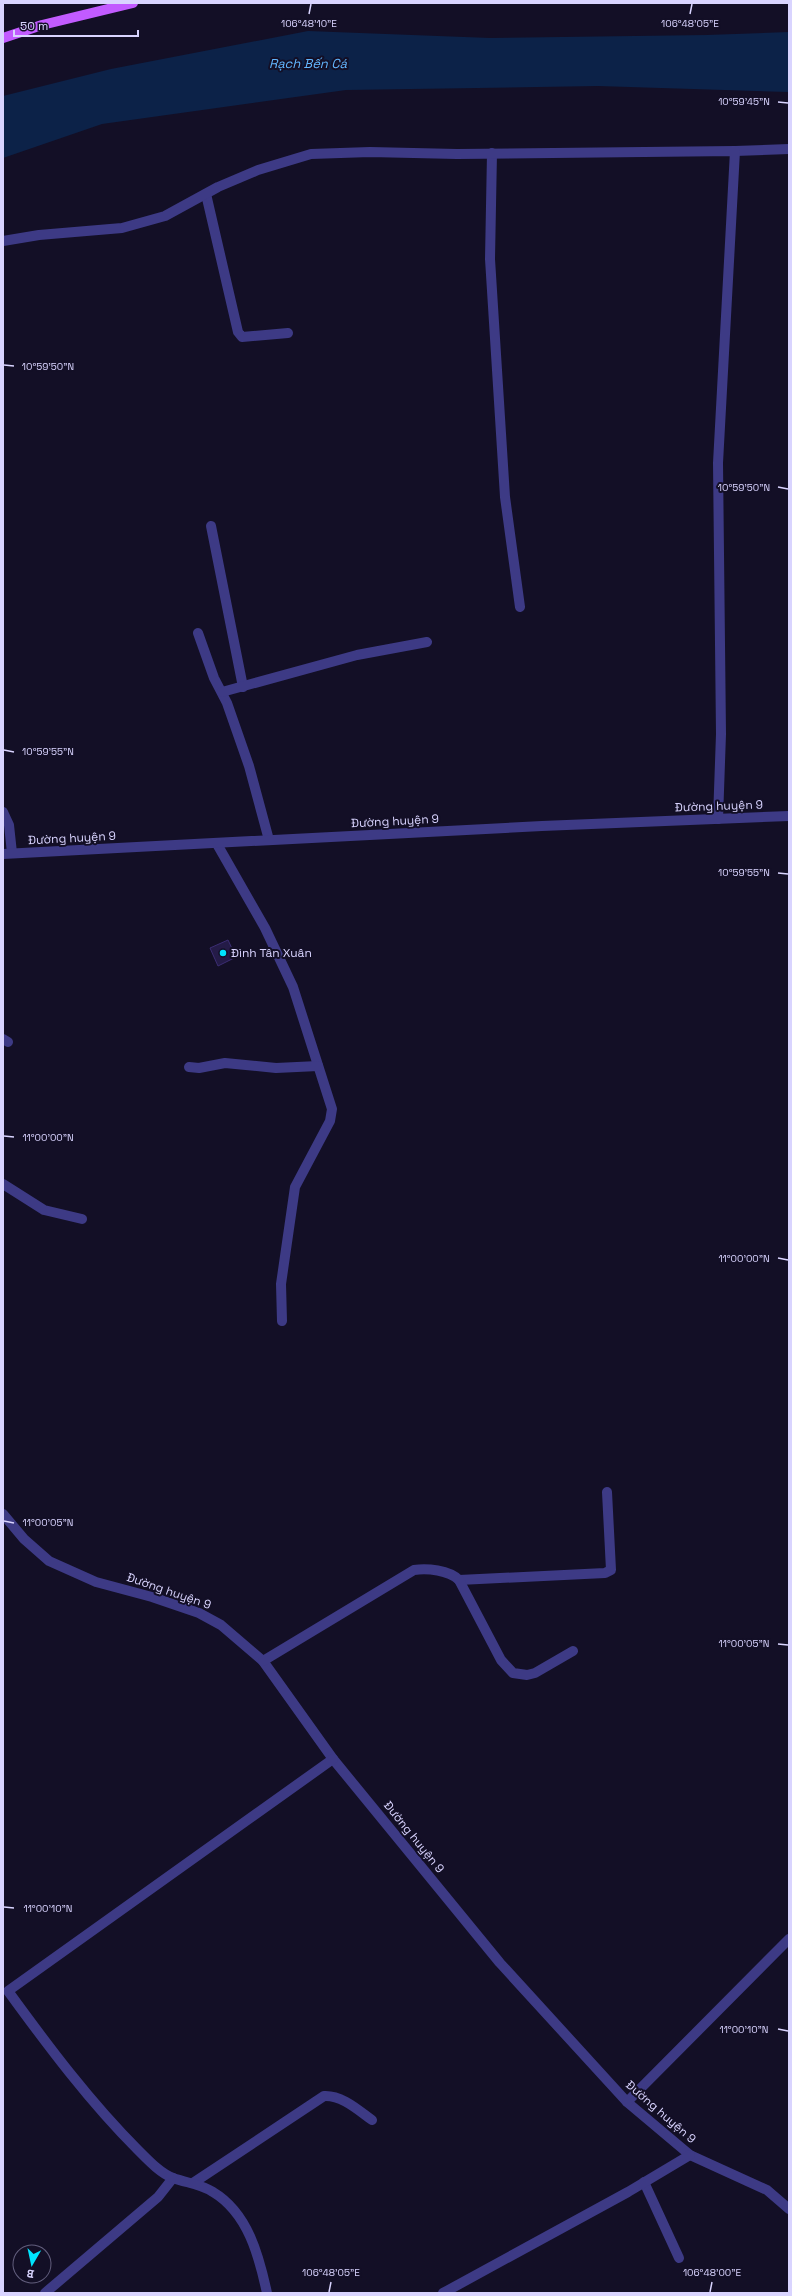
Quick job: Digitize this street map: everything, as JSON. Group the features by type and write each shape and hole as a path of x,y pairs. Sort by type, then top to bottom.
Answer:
{"main road":[{"path":"3,38 42,25 133,3"}],"street":[{"path":"3,241 39,235 122,228 165,216 206,194 258,170 311,154 370,152 492,153 735,151 789,149"},
{"path":"718,819 721,734 718,463 735,151"},
{"path":"492,153 490,259 505,496 520,607"},
{"path":"206,194 238,332 242,337 288,333"},
{"path":"211,526 243,687"},
{"path":"198,633 214,678 222,692 249,766 269,840"},
{"path":"222,692 357,655 427,642"},
{"path":"3,812 9,825 8,854"},
{"name":"Đường huyện 9","path":"8,854 217,844 269,840 789,816"},
{"path":"217,844 265,928 293,987 332,1115 295,1188 281,1284 282,1321"},
{"path":"189,1066 199,1068 225,1063 276,1068 318,1066"},
{"path":"3,1184 44,1210 82,1219"},
{"path":"459,1580 605,1573 611,1570 607,1492"},
{"name":"Đường huyện 9","path":"3,1514 24,1539 49,1561 96,1582 152,1597 199,1614 221,1625 263,1661 334,1759 500,1963 627,2102 690,2155 767,2190 789,2209"},
{"path":"263,1661 414,1570 421,1569 449,1573 459,1580 500,1660 513,1673 527,1675 535,1673 573,1651"},
{"path":"267,2293 259,2257 244,2226 230,2205 213,2192 193,2183 164,2174 138,2150 58,2059 6,1988 334,1759"},
{"path":"627,2102 789,1939"},
{"path":"193,2183 324,2096 332,2096 341,2099 372,2120"},
{"path":"443,2293 690,2155"},
{"path":"44,2293 158,2197 173,2178"},
{"path":"644,2182 679,2258"}],"water":[{"name":"Rạch Bến Cá","path":"308,31 490,38 707,35 789,32 789,92 598,86 346,90 102,124 3,158 3,96 111,69"}],"building":[{"name":"Đình Tân Xuân","path":"228,940 236,957 218,966 210,948"}],"place":[{"name":"Đình Tân Xuân","path":"223,953"}]}
